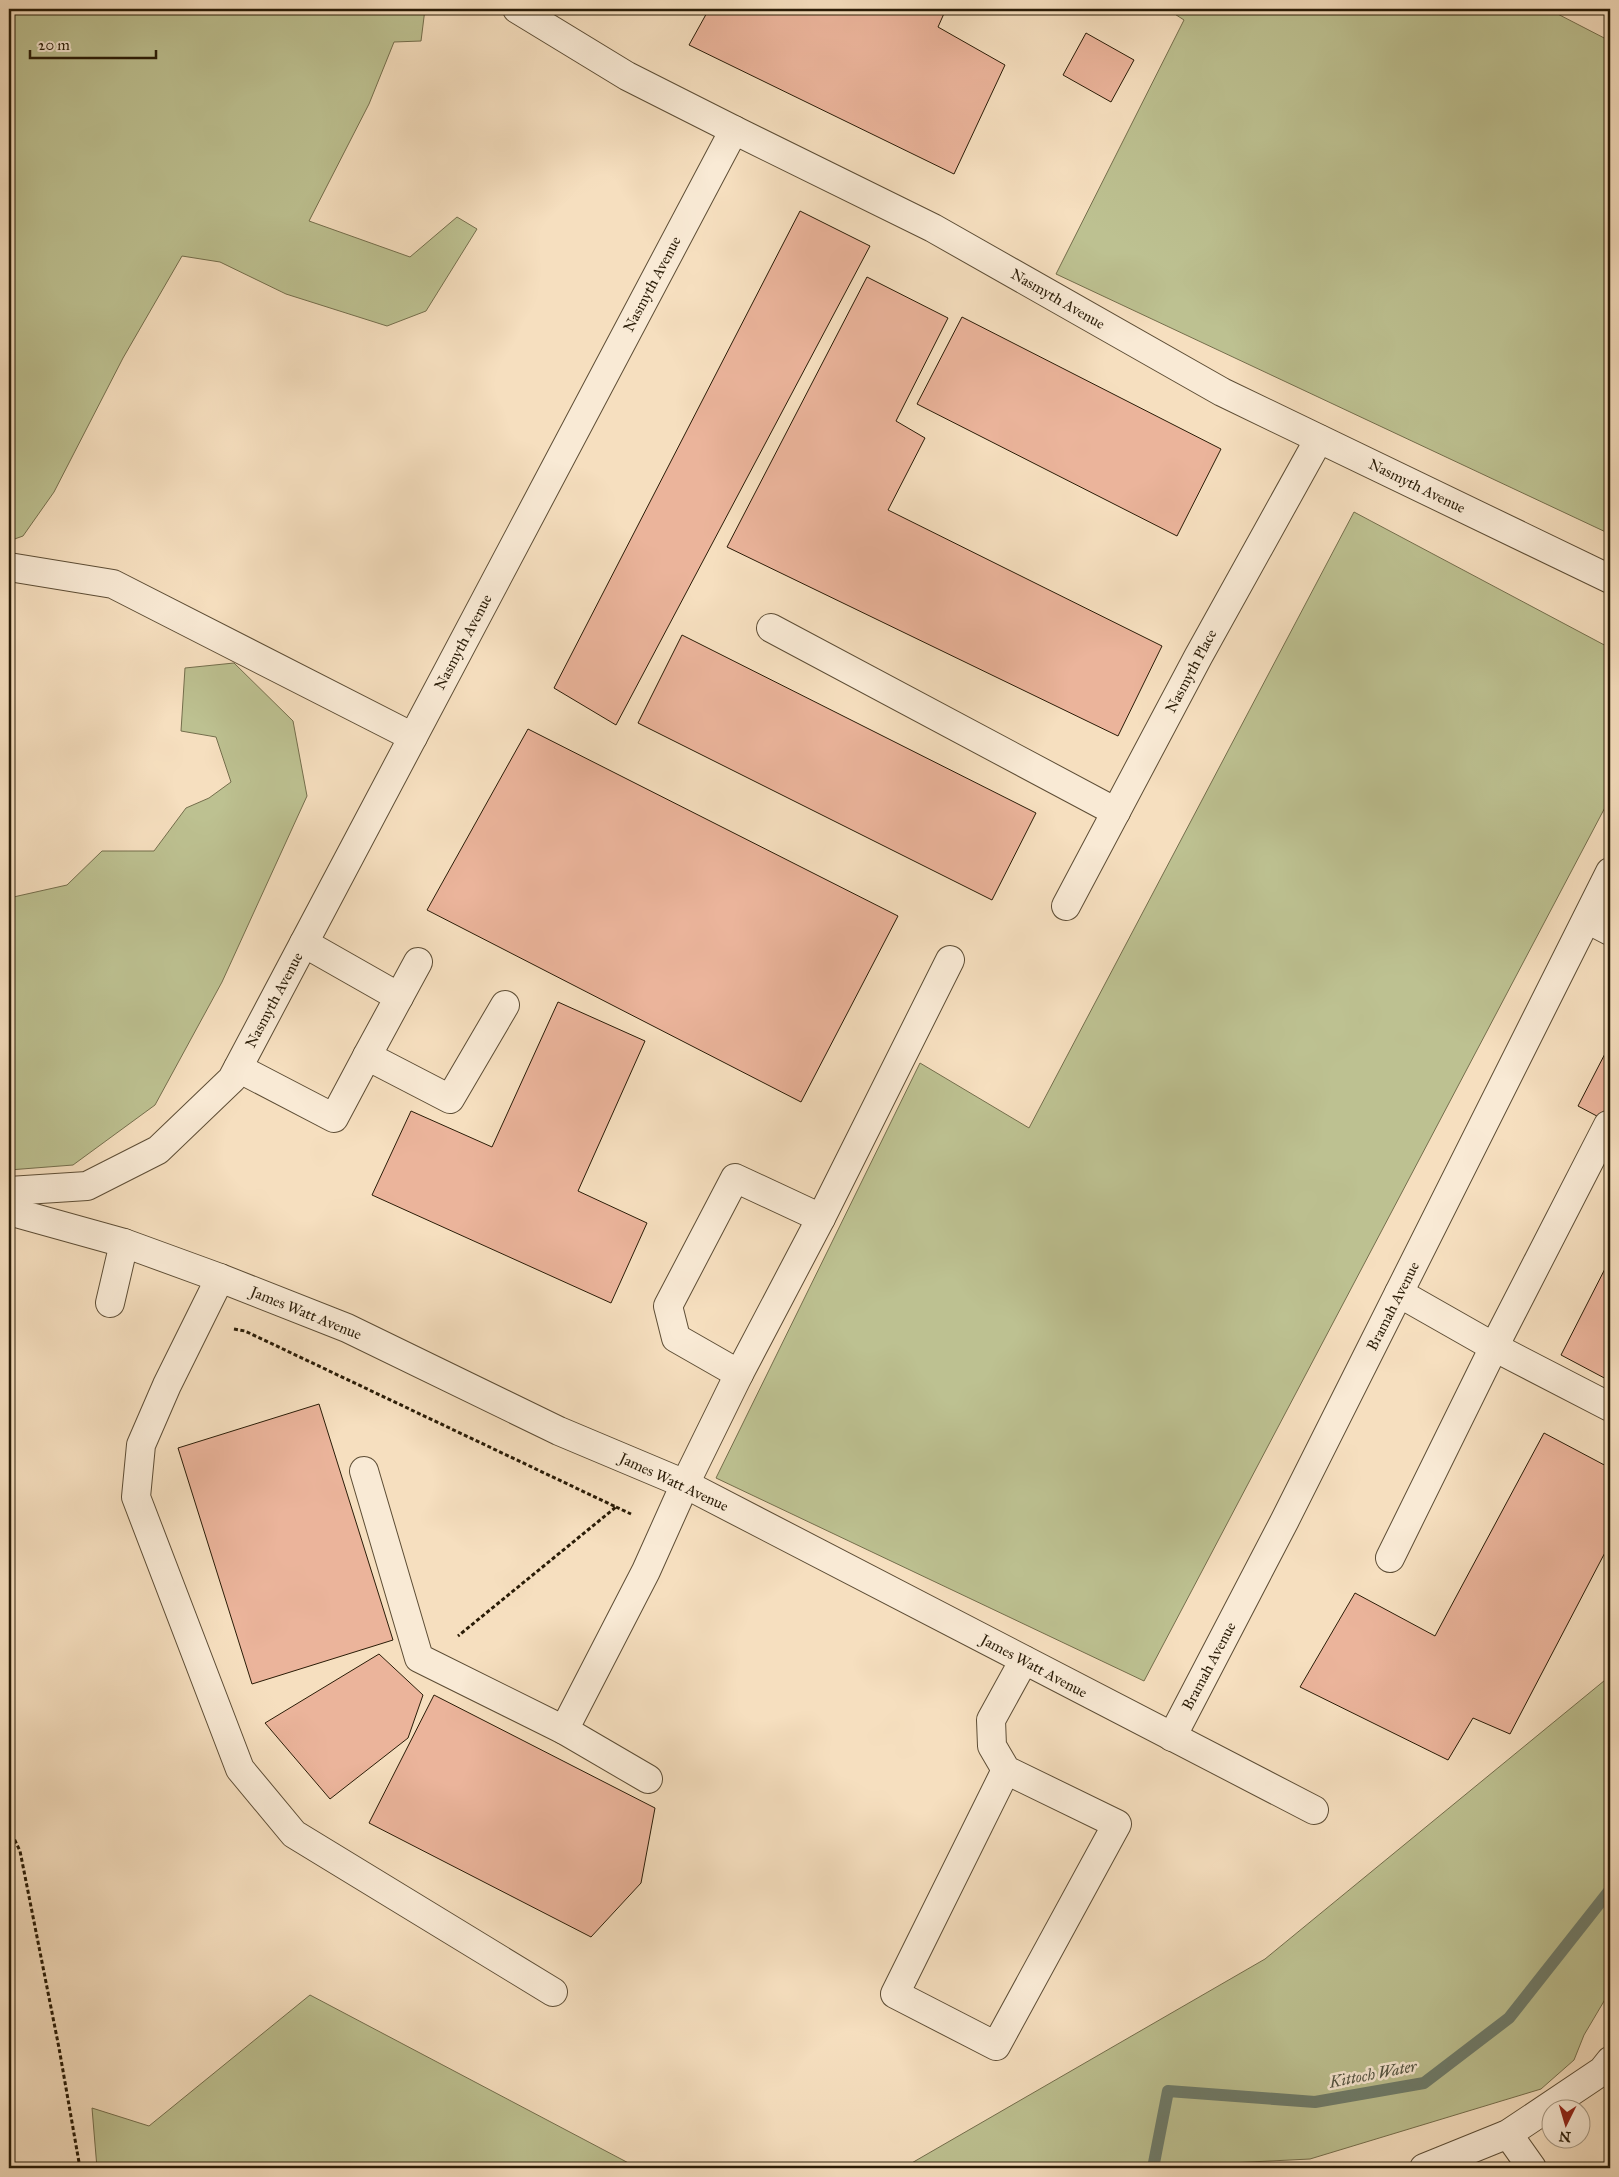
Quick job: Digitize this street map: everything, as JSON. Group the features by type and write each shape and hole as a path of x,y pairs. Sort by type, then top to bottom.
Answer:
{"street":[{"path":"517,9 627,76 734,130"},
{"name":"Nasmyth Avenue","path":"9,1191 87,1186 158,1150 232,1079 734,130 933,228 1222,392 1610,579"},
{"name":"Nasmyth Place","path":"1066,906 1198,657 1319,439"},
{"path":"9,567 113,584 413,737"},
{"path":"771,628 1116,812"},
{"name":"Bramah Avenue","path":"1172,1737 1285,1520 1399,1293 1599,925 1610,872"},
{"path":"304,943 399,998"},
{"path":"564,1730 646,1571 685,1484 739,1374 822,1218 950,960"},
{"path":"238,1068 334,1118 418,962"},
{"path":"367,1056 450,1099 505,1005"},
{"path":"1390,1558 1494,1347 1608,1125"},
{"path":"739,1374 676,1338 668,1306 735,1178 822,1218"},
{"name":"James Watt Avenue","path":"9,1211 124,1243 347,1328 559,1431 685,1484 1314,1810"},
{"path":"110,1303 124,1243"},
{"path":"220,1278 167,1385 140,1446 136,1496 240,1769 294,1834 553,1992"},
{"path":"1399,1293 1494,1347 1610,1407"},
{"path":"364,1471 419,1658 564,1730 648,1779"},
{"path":"1006,1770 895,1994 996,2046 1117,1824 1006,1770 992,1746 991,1720 1024,1660"},
{"path":"1424,2168 1508,2134 1602,2071 1610,2060"},
{"path":"1508,2134 1532,2168"}],"path":[{"path":"9,1828 20,1851 59,2048 80,2168"}],"green space":[{"path":"9,9 425,9 421,41 394,42 369,104 309,221 410,257 457,217 477,229 426,311 387,326 286,294 220,262 182,256 123,358 54,492 23,536 9,541"},
{"path":"1167,9 1548,9 1610,41 1610,534 1056,274 1184,20"},
{"path":"1354,512 1610,648 1610,798 1144,1681 716,1478 920,1063 1029,1128"},
{"path":"234,663 293,721 307,796 222,982 155,1105 73,1165 9,1170 9,898 67,885 102,851 154,851 186,808 209,798 231,782 216,737 181,731 185,668"},
{"path":"1610,1676 1610,1991 1584,2035 1574,2060 1541,2089 1310,2159 1190,2165 1190,2168 903,2168 1265,1959"},
{"path":"310,1995 638,2168 97,2168 92,2108 149,2126"}],"building":[{"path":"709,9 946,9 938,27 1005,65 954,174 689,45"},
{"path":"1086,33 1134,60 1111,102 1063,75"},
{"path":"800,211 870,246 616,725 554,688"},
{"path":"867,277 948,318 896,421 925,438 888,510 1162,646 1118,736 727,547"},
{"path":"962,317 1221,449 1177,536 917,404"},
{"path":"682,635 1036,813 992,900 638,723"},
{"path":"528,729 898,916 801,1102 427,910"},
{"path":"558,1002 645,1041 578,1191 647,1223 611,1303 372,1195 411,1111 492,1147"},
{"path":"1610,1044 1610,1123 1578,1106"},
{"path":"1610,1259 1610,1381 1561,1355"},
{"path":"319,1404 393,1640 252,1684 178,1448"},
{"path":"1544,1433 1610,1468 1610,1543 1510,1734 1473,1718 1448,1760 1300,1687 1355,1593 1435,1636"},
{"path":"379,1654 423,1695 408,1738 330,1799 265,1723"},
{"path":"434,1695 655,1808 641,1883 591,1937 369,1823"}],"waterway":[{"name":"Kittoch Water","path":"1153,2168 1168,2091 1315,2102 1424,2083 1509,2018 1610,1890"}]}
